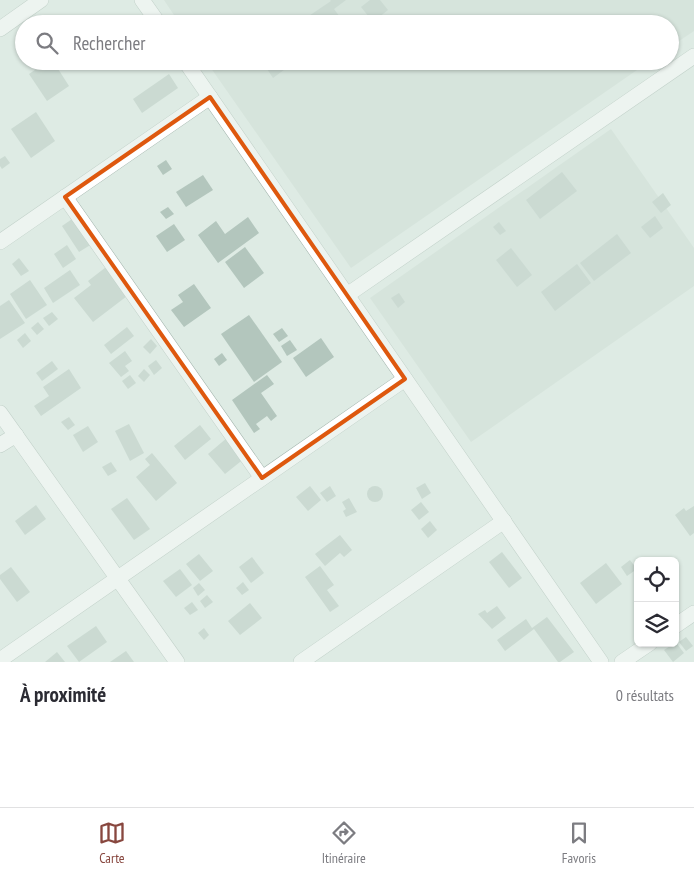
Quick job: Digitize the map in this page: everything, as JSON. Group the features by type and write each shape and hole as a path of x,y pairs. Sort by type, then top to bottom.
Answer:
{"street":[{"path":"19,15 41,0"},
{"path":"142,0 153,15"},
{"path":"0,28 15,18"},
{"path":"679,66 694,56"},
{"path":"191,70 601,662"},
{"path":"347,295 674,70"},
{"path":"0,242 210,97"},
{"path":"65,197 262,478"},
{"path":"0,660 405,379"},
{"path":"0,412 176,662"},
{"path":"0,446 16,434"},
{"path":"301,662 504,521"},
{"path":"679,623 694,613"},
{"path":"622,662 644,647"}],"highlighted area":[{"path":"210,97 405,379 262,478 65,197"}],"shaded area":[{"path":"164,0 694,0 694,31 679,41 679,15 174,15"},
{"path":"212,70 637,70 351,268"},
{"path":"611,129 694,248 694,286 471,442 370,298"}],"building":[{"path":"346,0 334,9 338,15 310,15 331,1"},
{"path":"370,0 380,0 388,10 382,15 367,15 361,7"},
{"path":"35,70 59,70 69,86 47,101 29,74"},
{"path":"268,70 284,70 273,78"},
{"path":"169,74 178,88 142,113 133,99"},
{"path":"36,112 55,141 31,158 11,129"},
{"path":"5,156 10,163 2,169 0,159"},
{"path":"166,160 172,169 163,175 157,166"},
{"path":"562,172 577,191 540,219 526,200"},
{"path":"203,175 213,190 186,207 176,192"},
{"path":"663,193 671,205 661,213 652,202"},
{"path":"168,207 174,214 166,219 160,212"},
{"path":"655,216 663,228 650,238 641,227"},
{"path":"75,217 92,244 79,252 62,226"},
{"path":"248,217 259,233 218,263 198,235 216,221 225,234"},
{"path":"499,222 506,231 500,235 493,227"},
{"path":"174,224 185,240 167,252 156,236"},
{"path":"617,234 631,253 594,281 580,263"},
{"path":"67,245 76,259 63,268 54,254"},
{"path":"245,247 264,273 244,288 225,262"},
{"path":"511,248 532,275 517,287 496,260"},
{"path":"19,258 29,271 21,276 12,264"},
{"path":"110,264 131,293 93,322 74,298 91,285 88,281"},
{"path":"577,264 591,283 555,311 541,292"},
{"path":"70,270 80,285 53,303 44,288"},
{"path":"30,280 47,305 26,319 10,294"},
{"path":"194,284 211,308 184,327 171,310 183,302 178,295"},
{"path":"399,293 405,302 398,308 391,298"},
{"path":"9,300 25,323 0,339 0,306"},
{"path":"52,312 58,319 49,326 43,318"},
{"path":"249,315 282,362 254,382 221,334"},
{"path":"38,322 44,329 37,335 31,328"},
{"path":"127,327 134,336 111,354 104,345"},
{"path":"282,328 288,336 279,342 273,334"},
{"path":"25,333 31,341 23,348 17,340"},
{"path":"321,338 334,357 306,377 293,358"},
{"path":"151,339 157,346 150,354 143,347"},
{"path":"290,340 297,350 287,356 281,346"},
{"path":"125,351 132,361 125,366 129,371 121,377 109,363"},
{"path":"222,353 227,360 219,366 214,359"},
{"path":"156,360 162,368 154,375 148,366"},
{"path":"52,361 58,369 42,381 36,373"},
{"path":"69,369 81,388 41,416 34,406 49,396 43,387"},
{"path":"144,369 150,375 144,382 138,376"},
{"path":"130,375 136,383 128,389 122,381"},
{"path":"267,375 274,384 261,393 277,416 271,421 267,416 256,424 260,429 254,433 232,400"},
{"path":"69,417 75,425 68,430 61,422"},
{"path":"129,424 144,453 130,461 115,431"},
{"path":"200,425 211,439 185,460 174,446"},
{"path":"88,426 98,442 83,452 73,435"},
{"path":"228,437 245,458 225,474 208,454"},
{"path":"152,453 177,483 156,501 136,477 150,465 145,459"},
{"path":"111,462 117,471 108,476 102,467"},
{"path":"425,483 431,493 422,499 416,488"},
{"path":"310,486 321,500 308,511 296,497"},
{"path":"330,486 336,496 327,502 320,493"},
{"path":"375,486 383,494 375,502 367,494"},
{"path":"127,498 150,529 134,540 111,509"},
{"path":"349,498 357,512 346,517 343,511 346,509 342,502"},
{"path":"421,502 429,512 419,520 411,510"},
{"path":"36,505 46,519 25,535 15,521"},
{"path":"694,506 694,533 690,536 675,515 684,508 686,511"},
{"path":"430,521 437,530 428,538 421,529"},
{"path":"340,535 352,550 344,557 340,553 325,566 315,554"},
{"path":"502,552 522,578 509,588 489,562"},
{"path":"199,554 213,571 200,581 186,564"},
{"path":"252,557 264,573 251,583 239,567"},
{"path":"630,560 634,565 634,571 627,576 621,567"},
{"path":"606,563 622,584 596,604 580,583"},
{"path":"320,566 334,585 327,590 339,606 330,612 305,577"},
{"path":"11,567 30,592 17,602 0,579 0,575"},
{"path":"180,569 192,585 176,597 163,581"},
{"path":"243,582 249,590 242,595 236,588"},
{"path":"199,583 205,590 198,596 193,588"},
{"path":"207,595 213,602 205,608 200,601"},
{"path":"192,602 198,610 190,615 184,608"},
{"path":"250,603 262,618 240,635 228,621"},
{"path":"497,606 506,618 492,629 478,614 485,610 487,613"},
{"path":"547,617 574,652 560,662 558,662 534,629 505,651 497,640 526,619 532,628"},
{"path":"96,626 107,642 79,662 67,646"},
{"path":"204,628 209,635 204,640 198,633"},
{"path":"686,637 693,646 686,651 679,642"},
{"path":"679,646 684,653 673,662 664,650 669,647"},
{"path":"126,651 134,662 110,662"},
{"path":"57,652 65,662 45,662"}]}
